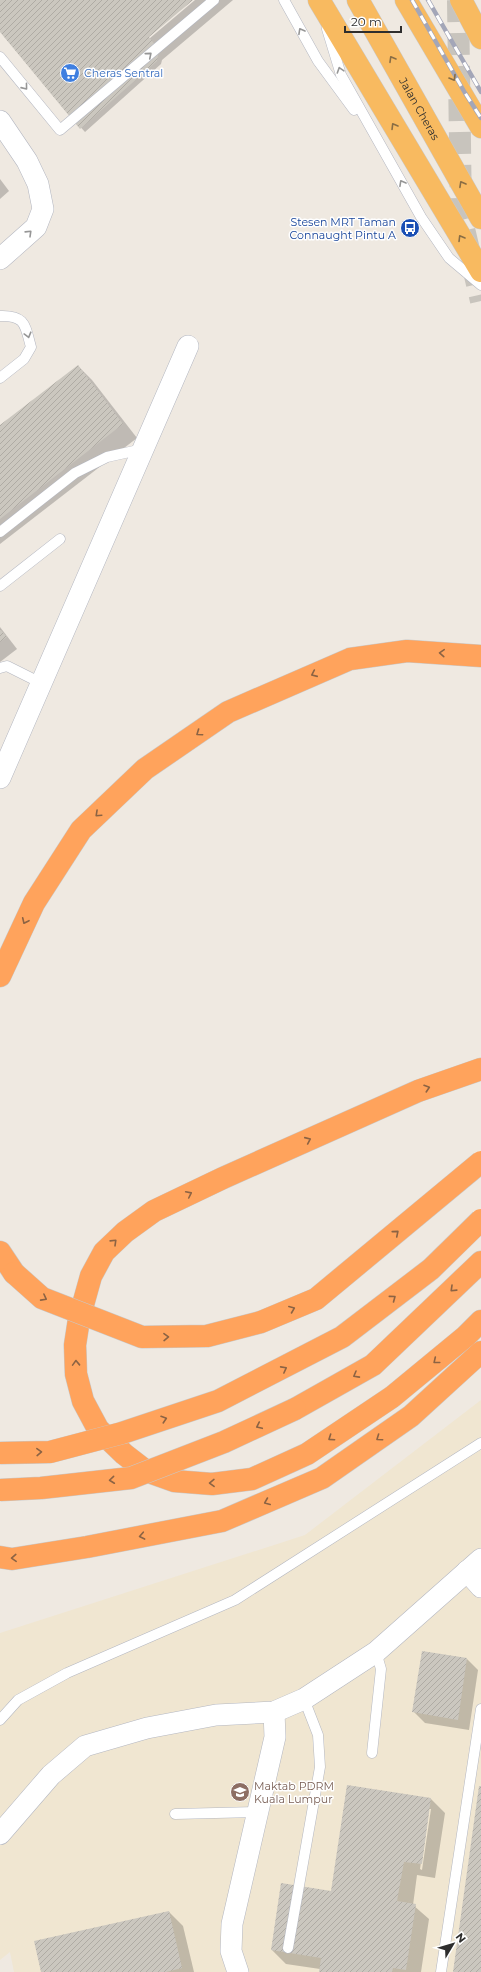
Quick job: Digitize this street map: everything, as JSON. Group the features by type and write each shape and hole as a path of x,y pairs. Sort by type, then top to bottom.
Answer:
{"highway":[{"path":"319,0 481,271"},
{"name":"Jalan Cheras","path":"358,0 481,218"},
{"path":"406,0 481,126"},
{"path":"461,0 481,38"},
{"path":"0,976 34,903 81,830 146,769 228,712 350,659 407,651 481,656"},
{"path":"481,1069 418,1091 223,1178 154,1211 125,1232 104,1252 91,1276 79,1319 76,1345 76,1374 83,1401 98,1429 124,1454 146,1471 174,1481 212,1484 252,1479 307,1454 392,1396 466,1336 481,1321"},
{"path":"0,1252 14,1273 42,1298 142,1338 207,1336 261,1322 316,1299 481,1162"},
{"path":"0,1454 50,1452 122,1433 218,1402 342,1337 431,1269 481,1220"},
{"path":"0,1490 41,1488 132,1478 224,1442 294,1409 373,1365 481,1262"},
{"path":"0,1557 12,1559 87,1548 222,1521 315,1482 411,1416 481,1352"}],"street":[{"path":"0,121 27,161 38,184 43,209 36,227 0,259"},
{"path":"0,778 188,346"},
{"path":"0,1834 51,1775 85,1746 147,1728 216,1715 274,1712 304,1700 376,1652 474,1565 481,1587"},
{"path":"238,1972 231,1951 232,1924 275,1737 274,1712"}],"lane":[{"path":"0,57 60,130 214,0"},
{"path":"284,0 318,61 379,143"},
{"path":"319,0 341,75 379,143 438,243 449,258 481,285"},
{"path":"0,316 13,315 24,323 31,347 24,359 0,378"},
{"path":"0,532 75,473 107,457 143,449"},
{"path":"0,586 60,539"},
{"path":"0,668 7,666 42,683"},
{"path":"0,1720 18,1700 66,1673 235,1600 481,1443"},
{"path":"372,1753 381,1669 376,1652"},
{"path":"288,1948 320,1767 318,1735 304,1700"},
{"path":"441,1972 481,1709"},
{"path":"174,1814 258,1812"}],"shaded area":[{"name":"Maktab PDRM Kuala Lumpur","path":"481,1400 481,1972 14,1972 10,1952 0,1960 0,1633 305,1535"}],"building":[{"name":"Cheras Sentral","path":"0,0 193,0 149,37 159,50 157,61 80,129 0,32"},
{"path":"78,365 123,424 0,519 0,425"},
{"path":"0,629 7,637 0,642"},
{"path":"422,1651 467,1658 458,1720 412,1712"},
{"path":"347,1785 431,1798 422,1864 404,1862 397,1901 416,1904 406,1970 393,1968 392,1972 319,1972 321,1958 271,1950 281,1883 331,1891"},
{"path":"479,1786 481,1786 481,1972 453,1972"},
{"path":"169,1911 182,1968 166,1972 41,1972 34,1941"}],"tunnel":[{"path":"458,0 461,216 481,301"}],"railway":[{"path":"412,0 481,118"},
{"path":"428,0 481,92"}],"place":[{"name":"Cheras Sentral","path":"70,73"},
{"name":"Stesen MRT Taman Connaught Pintu A","path":"410,228"},
{"name":"Maktab PDRM Kuala Lumpur","path":"240,1792"}]}
